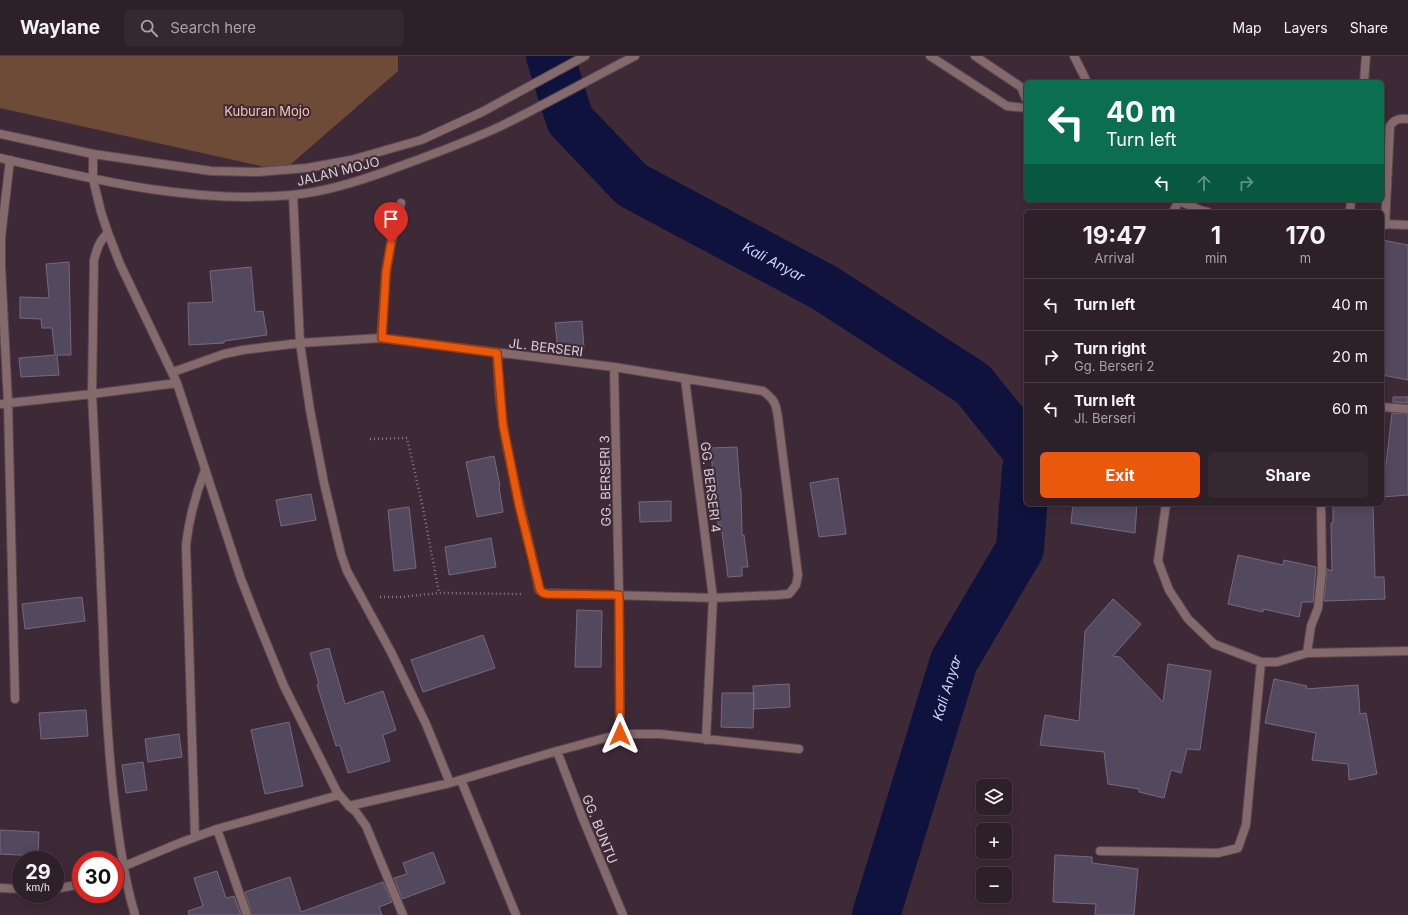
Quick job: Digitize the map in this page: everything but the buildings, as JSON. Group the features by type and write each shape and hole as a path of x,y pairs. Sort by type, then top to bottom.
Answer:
{"street":[{"path":"0,134 93,154 211,171 258,172 307,168 351,160 421,140 482,112 585,56"},
{"name":"JALAN MOJO","path":"0,158 93,179 210,196 257,197 293,195 336,187 371,177 443,151 501,126 635,56"},
{"path":"930,56 1007,106 1024,108"},
{"path":"975,56 1021,87 1024,94"},
{"path":"1074,56 1086,80"},
{"path":"1364,80 1366,56"},
{"path":"1408,119 1398,119 1393,121 1390,126 1384,224 1408,225"},
{"path":"93,154 93,179 108,233 120,264 173,372 241,579 284,686 339,796 356,812 366,826 403,915"},
{"path":"10,160 2,229 1,266 4,403 15,699"},
{"path":"293,195 300,343 310,410 337,540 347,571 391,652 423,718 450,783"},
{"path":"1180,202 1200,210"},
{"path":"382,338 386,272 391,243 401,203"},
{"path":"108,233 97,247 94,260 92,394 104,681 118,851"},
{"name":"JL. BERSERI","path":"173,372 224,354 243,350 300,343 382,338 614,367 763,391 773,398 776,406 798,575 796,585 789,594 713,598"},
{"path":"497,353 500,402 504,431 519,505 540,590 545,594 713,598"},
{"name":"GG. BERSERI 3","path":"614,367 619,595 620,734"},
{"name":"GG. BERSERI 4","path":"685,379 713,598 706,740"},
{"path":"4,403 177,383"},
{"path":"1384,407 1408,409"},
{"path":"195,837 186,545 189,520 205,470"},
{"path":"1166,506 1158,560 1169,590 1188,619 1214,644 1261,662 1277,662 1306,653 1408,651"},
{"path":"1306,653 1311,626 1319,601 1322,570 1321,506"},
{"path":"1100,851 1218,853 1238,848 1246,825 1261,662"},
{"path":"348,806 450,783 557,750 620,734 660,734 799,749"},
{"name":"GG. BUNTU","path":"557,750 583,819 623,915"},
{"path":"461,780 516,915"},
{"path":"124,867 217,829 339,796"},
{"path":"217,829 247,915"},
{"path":"124,883 135,915"},
{"path":"0,888 12,889"}],"path":[{"path":"370,439 407,438 423,508 439,593"},
{"path":"360,595 401,597 439,593 545,594"}],"green space":[{"name":"Kuburan Mojo","path":"0,56 398,56 398,71 283,171 0,108"}],"waterway":[{"name":"Kali Anyar","path":"550,56 570,120 632,185 825,288 973,384 1024,448"},
{"name":"Kali Anyar","path":"876,915 954,661 1020,549 1024,496"}],"route":[{"path":"391,243 386,272 382,338 497,353 503,425 519,505 540,590 547,594 619,595 620,734"}]}
